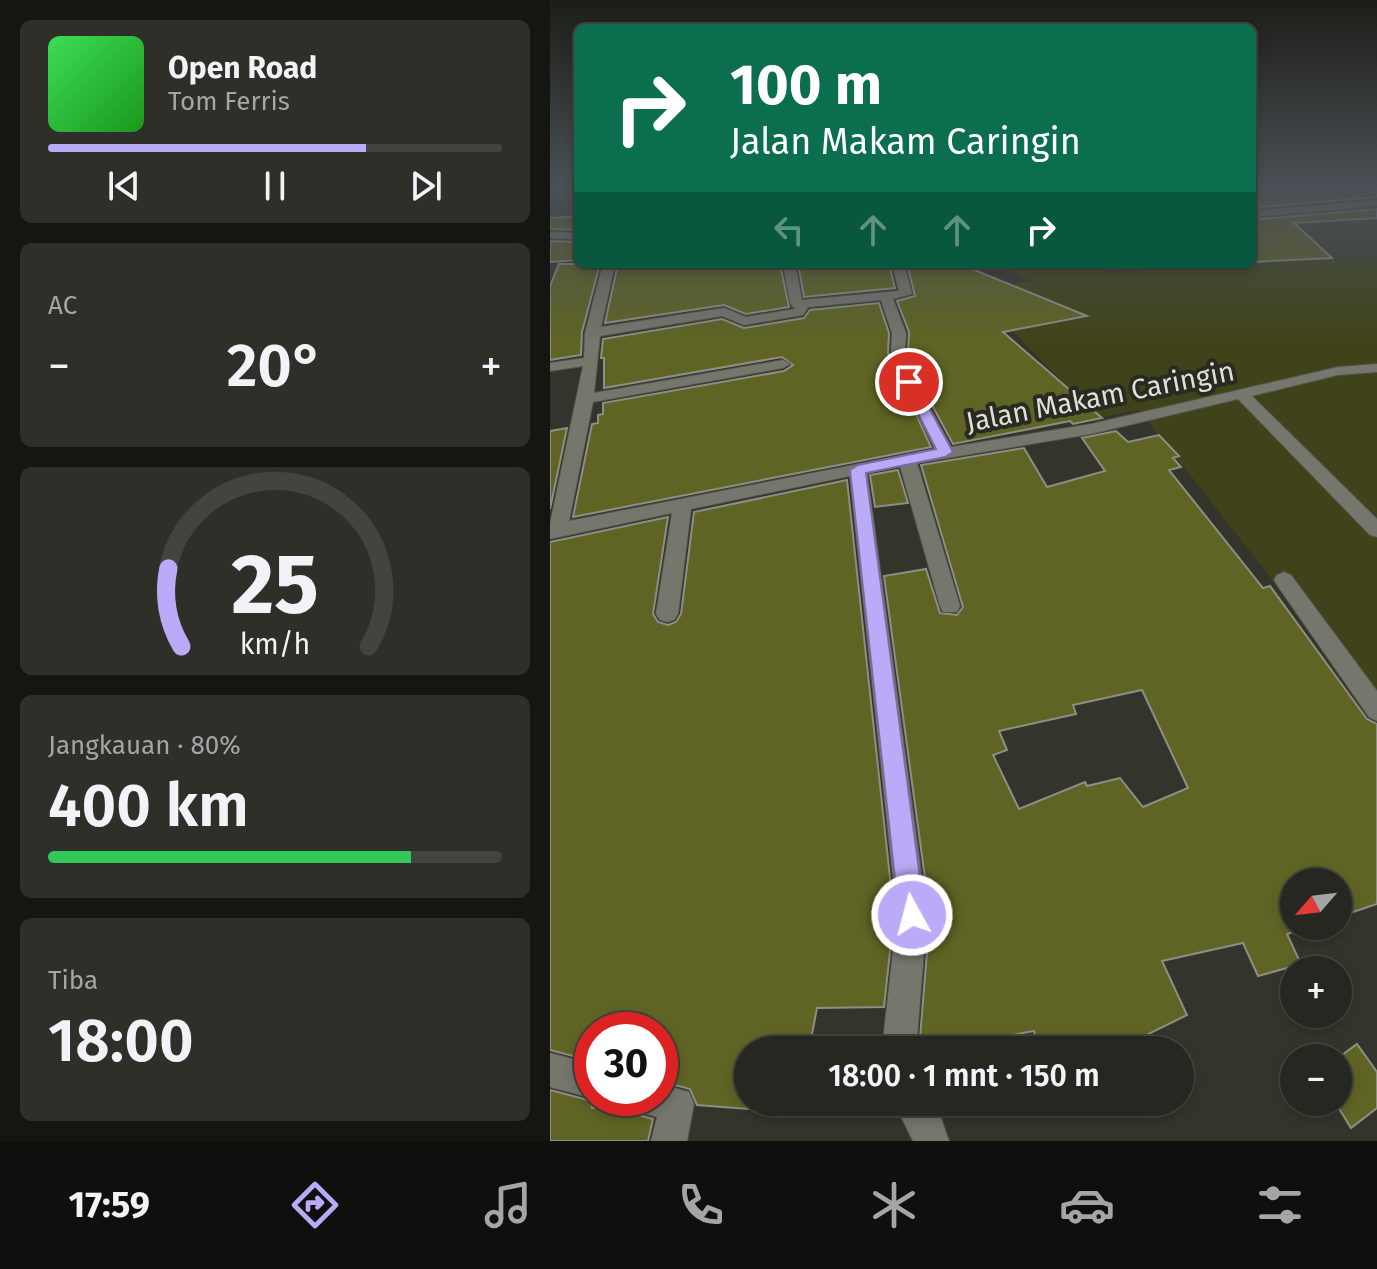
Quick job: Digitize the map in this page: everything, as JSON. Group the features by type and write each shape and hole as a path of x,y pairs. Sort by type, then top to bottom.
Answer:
{"street":[{"path":"554,531 586,399 592,333 608,268"},
{"path":"790,268 796,303 801,304 906,294 899,268"},
{"path":"886,297 899,333 898,352 909,382 945,452"},
{"path":"592,333 724,312 744,321 798,312 802,310 801,304"},
{"path":"550,367 590,361"},
{"path":"586,399 783,364"},
{"name":"Jalan Makam Caringin","path":"554,531 907,459 1091,429 1338,371 1377,368"},
{"path":"1243,395 1377,530"},
{"path":"907,459 950,606"},
{"path":"858,470 912,915 900,1036"},
{"path":"667,614 682,505"},
{"path":"1284,580 1377,710"},
{"path":"550,1070 574,1076"},
{"path":"664,1116 669,1141"},
{"path":"920,1116 929,1130 931,1141"}],"shaded area":[{"path":"1256,237 1377,237 1377,259 1256,264"},
{"path":"1101,268 1173,268 1105,271"}],"green space":[{"path":"1377,260 1377,713 1139,410 1098,418 1012,331 1090,317 1012,284 1031,281 1001,268 1100,268 1105,272 1256,268 1256,265"}],"building":[{"path":"1256,237 1309,237 1332,258 1256,262"},
{"path":"550,241 574,242 574,260 550,262"},
{"path":"559,264 574,264 574,268 599,268 582,332 581,355 550,360 550,286"},
{"path":"617,268 781,268 789,307 746,314 724,305 605,323"},
{"path":"799,268 890,268 895,288 804,297"},
{"path":"908,268 970,268 1087,316 1003,332 1102,418 1073,424 1070,421 953,444 919,381 908,352 909,332 897,301 915,296"},
{"path":"879,303 889,333 888,353 931,447 573,517 592,424 598,423 598,415 603,414 603,403 784,371 793,365 782,357 604,388 603,339 722,319 744,328 804,318 810,310"},
{"path":"567,428 550,509 550,431"},
{"path":"1116,431 1128,442 1159,435 1179,456 1173,458 1181,467 1169,470 1263,588 1270,586 1367,719 1377,724 1377,904 1352,912 1352,868 1280,868 1280,940 1290,940 1297,956 1280,956 1280,970 1258,976 1243,943 1162,961 1187,1015 1144,1036 1035,1036 1034,1031 1006,1036 920,1036 930,915 884,576 926,569 940,613 957,615 963,607 921,465 1024,448 1047,487 1105,471 1082,438","holes":["1142,690 1188,788 1143,807 1120,778 1087,786 1085,782 1019,809 993,755 1007,750 999,731 1076,714 1073,705"]},
{"path":"898,470 908,503 875,507 870,475"},
{"path":"847,480 894,915 884,1007 817,1008 812,1036 734,1036 734,1108 697,1105 690,1089 678,1086 678,1012 574,1012 574,1056 550,1050 550,542 668,517 653,614 658,622 668,625 676,622 681,614 694,512"},
{"path":"1357,1044 1377,1072 1377,1108 1351,1128 1344,1116 1352,1116 1352,1048"},
{"path":"550,1090 574,1096 574,1116 642,1116 653,1119 648,1141 550,1141"}],"route":[{"path":"909,382 945,452 858,470 912,915"}]}
